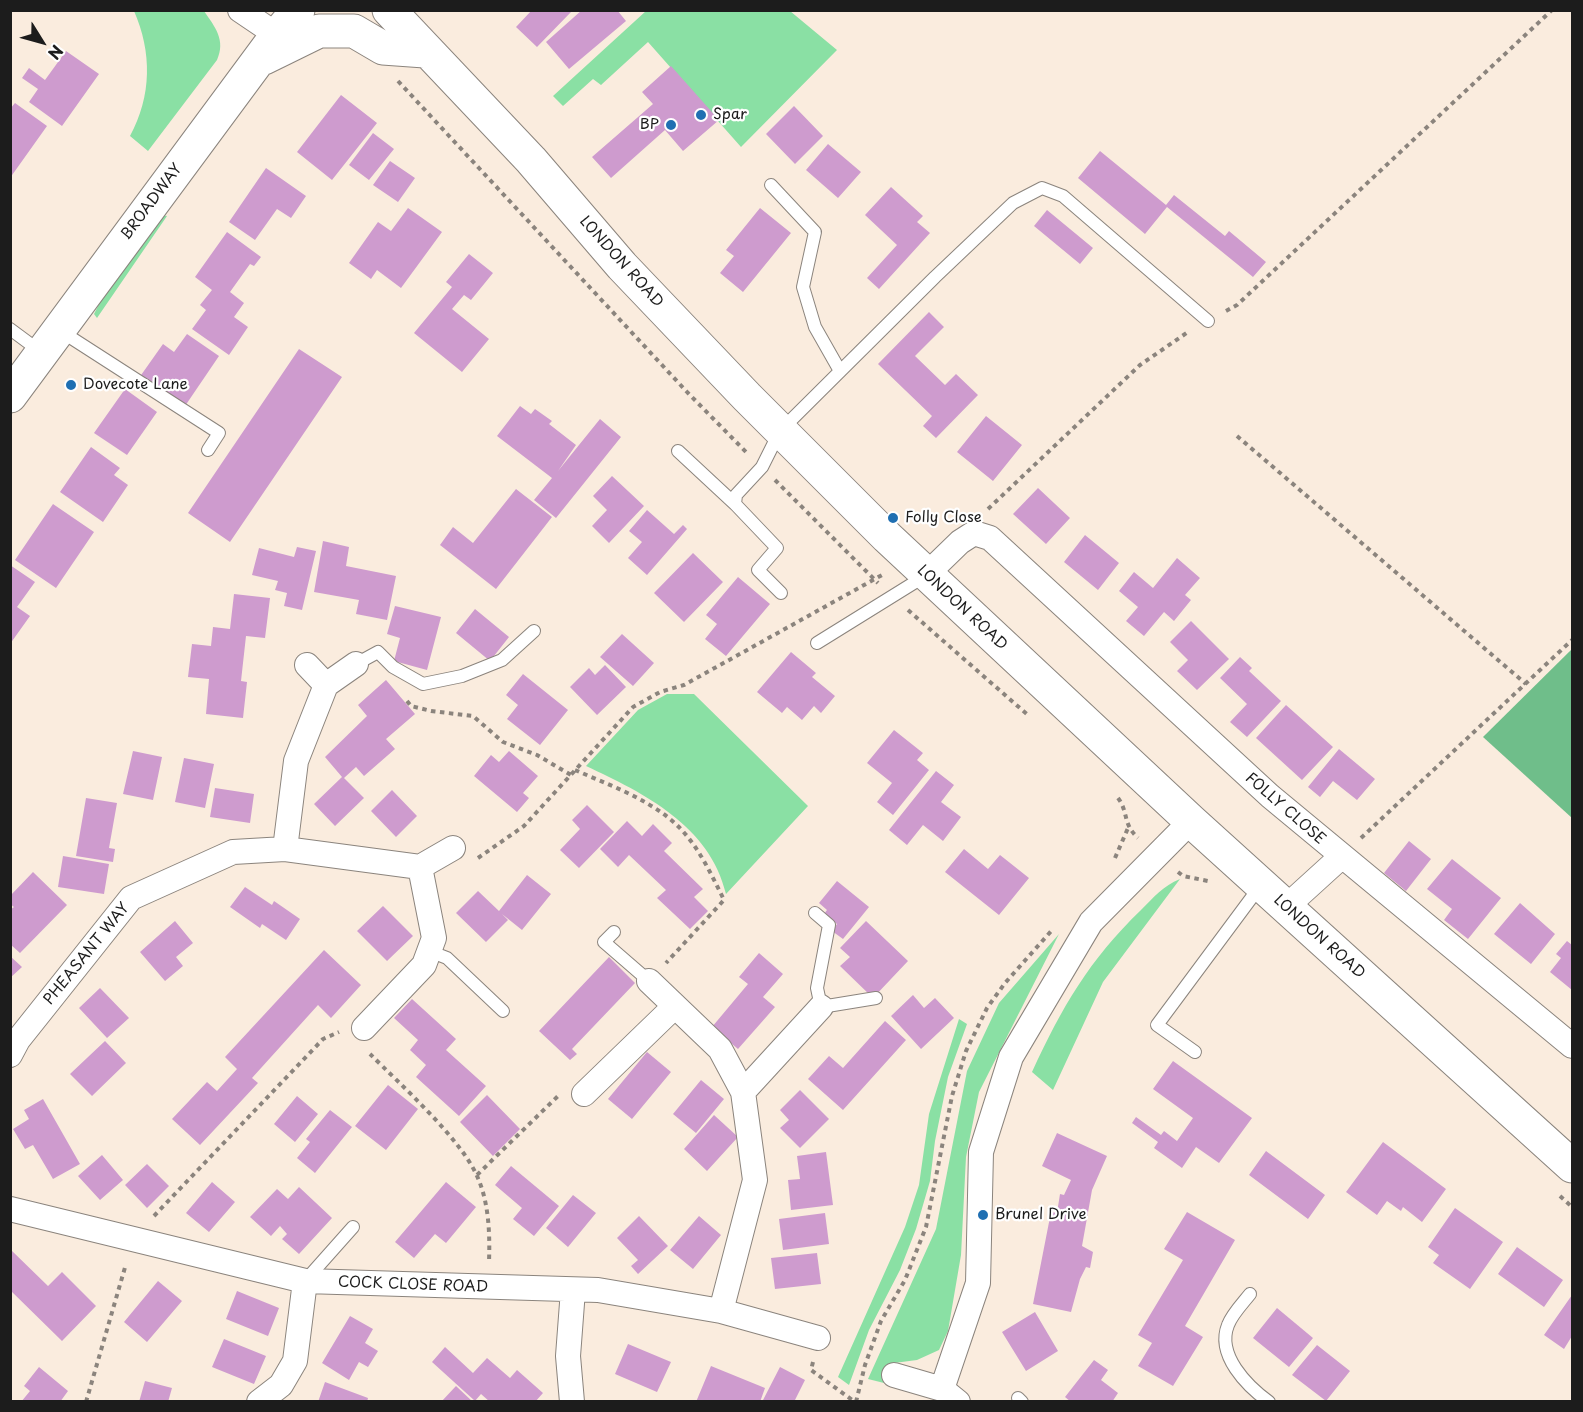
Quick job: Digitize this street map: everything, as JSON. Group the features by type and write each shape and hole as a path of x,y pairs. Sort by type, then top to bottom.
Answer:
{"main road":[{"name":"BROADWAY","path":"10,396 277,35 298,10"},
{"name":"LONDON ROAD","path":"389,10 425,51 531,160 622,266 780,431 918,567 1191,820 1572,1166"},
{"path":"257,62 319,31 354,31 383,48 425,51"}],"street":[{"path":"240,10 277,35"},
{"path":"918,567 974,533"},
{"name":"FOLLY CLOSE","path":"974,533 990,538 1270,796 1341,857 1400,901 1572,1046"},
{"path":"307,664 326,685"},
{"path":"285,849 296,761 326,685 356,664"},
{"path":"894,1375 950,1395 978,1283 981,1152 1011,1057 1091,922 1191,820"},
{"path":"364,1028 424,965 434,938 420,867 453,848"},
{"name":"PHEASANT WAY","path":"10,1055 18,1040 131,898 233,852 285,849 420,867"},
{"path":"1286,907 1341,857"},
{"path":"649,981 720,1049 743,1092 755,1180 721,1311"},
{"path":"585,1094 674,1007"},
{"path":"743,1092 820,1007"},
{"name":"COCK CLOSE ROAD","path":"10,1209 305,1281 598,1290 721,1311 818,1338"},
{"path":"267,1399 281,1385 295,1361 305,1281"},
{"path":"572,1401 568,1356 573,1290"}],"lane":[{"path":"771,186 815,232 803,287 815,327 840,371"},
{"path":"735,504 736,495 762,467 780,431 1013,203 1041,188 1063,196 1208,321"},
{"path":"10,329 50,341 219,433 208,450"},
{"path":"678,451 735,504 777,548 758,570 781,593"},
{"path":"817,643 918,567"},
{"path":"356,664 378,652 393,667 423,684 462,676 502,660 534,631"},
{"path":"1195,1052 1157,1025 1262,884"},
{"path":"815,913 829,925 817,988 820,1007 876,998"},
{"path":"614,932 604,942 649,981"},
{"path":"429,951 447,958 503,1011"},
{"path":"305,1281 353,1227"},
{"path":"1250,1294 1228,1325 1226,1349 1249,1387 1269,1401"}],"path":[{"path":"974,533 976,520 1140,365 1170,342 1237,305 1287,261 1552,10"},
{"path":"1237,436 1526,684"},
{"path":"453,848 464,867 524,826 633,707 660,692 684,685 918,567"},
{"path":"1341,857 1572,640"},
{"path":"405,699 411,706 473,716 503,742 537,755 571,775"},
{"path":"575,770 619,789 671,819 700,854 724,900 649,981"},
{"path":"86,1401 139,1241 151,1218 323,1039 345,1029 355,1019 376,1039 366,1049 455,1143 477,1176 490,1230 489,1287"},
{"path":"477,1176 571,1083 585,1094"},
{"path":"818,1338 811,1370 855,1401"}],"green space":[{"path":"134,11 204,11 220,40 217,60 148,151 130,136 142,105 147,74 144,42"},
{"path":"646,11 790,11 837,50 741,147 648,42 601,85 593,79 563,106 553,96"},
{"path":"162,215 167,216 97,318 94,314 100,302"},
{"path":"1572,649 1572,818 1483,737"},
{"path":"667,694 694,694 808,806 726,894 718,870 706,849 690,831 652,800 586,766 638,710"},
{"path":"1180,879 1103,982 1053,1090 1032,1072 1054,1026 1078,985 1106,947 1123,929 1159,892"},
{"path":"1059,934 979,1092 966,1157 961,1255 948,1331 939,1350 917,1360 894,1363 884,1383 868,1379 936,1229 967,1071 999,1003"},
{"path":"959,1019 967,1024 948,1077 935,1141 930,1181 916,1229 900,1270 869,1330 849,1385 838,1377 905,1227 919,1185 929,1114"}],"building":[{"path":"532,10 570,10 571,12 537,47 516,27"},
{"path":"582,10 617,10 626,21 569,69 546,42"},
{"path":"66,51 99,74 62,126 29,102 38,89 22,78 29,68 45,80"},
{"name":"BP","path":"671,66 719,120 683,151 665,130 611,178 592,157 653,104 642,92"},
{"path":"341,95 377,123 332,180 297,152"},
{"path":"15,103 47,126 10,178 10,109"},
{"path":"794,106 823,136 795,164 766,134"},
{"path":"373,133 394,149 369,180 349,165"},
{"path":"828,144 861,172 838,198 806,170"},
{"path":"1100,151 1166,205 1174,195 1225,236 1229,231 1266,262 1253,277 1167,207 1145,234 1078,178"},
{"path":"390,161 415,178 398,202 373,185"},
{"path":"266,168 306,196 291,218 277,209 255,240 229,222"},
{"path":"891,187 923,216 917,222 930,233 879,289 867,278 897,245 865,215"},
{"path":"408,208 442,232 401,288 377,270 371,279 349,263 378,222 391,231"},
{"path":"760,208 791,233 743,292 720,273 734,256 726,250"},
{"path":"1047,210 1093,248 1080,264 1034,226"},
{"path":"227,232 261,257 254,266 250,264 230,292 244,303 234,317 248,327 229,355 192,329 206,310 200,305 212,290 195,277"},
{"path":"469,254 493,273 471,300 464,295 452,309 489,339 462,372 414,333 452,287 446,282"},
{"path":"929,312 944,327 915,356 945,385 956,374 978,395 936,438 923,426 932,416 878,364"},
{"path":"187,334 219,356 183,409 139,378 163,344 174,352"},
{"path":"299,349 342,377 230,542 188,513"},
{"path":"125,389 157,412 127,455 94,433"},
{"path":"520,406 531,414 535,409 552,421 549,424 576,445 558,471 600,419 621,437 556,518 534,500 552,478 497,436"},
{"path":"986,416 1022,445 993,481 957,452"},
{"path":"91,447 120,468 114,475 128,485 103,522 60,492"},
{"path":"612,476 644,506 609,543 592,526 607,510 593,496"},
{"path":"1038,488 1070,518 1046,544 1013,514"},
{"path":"516,489 552,517 496,589 440,545 453,527 473,543"},
{"path":"53,504 94,532 56,588 15,560"},
{"path":"647,510 674,534 683,525 687,529 647,575 628,558 642,542 629,531"},
{"path":"1085,535 1119,563 1098,590 1064,562"},
{"path":"323,541 349,547 346,566 396,576 387,620 356,614 359,600 314,592"},
{"path":"297,547 316,551 302,610 284,606 287,593 275,590 278,581 252,575 259,548 294,557"},
{"path":"693,553 723,582 684,622 654,593"},
{"path":"1177,558 1200,578 1185,595 1191,600 1174,621 1164,612 1144,636 1126,621 1138,607 1119,591 1134,572 1153,588"},
{"path":"10,565 35,582 17,607 30,616 10,644"},
{"path":"738,577 770,604 726,656 705,639 717,624 706,615"},
{"path":"234,594 270,598 265,638 246,636 241,681 247,682 243,718 206,714 209,679 188,677 192,644 211,646 213,627 230,629"},
{"path":"395,606 441,617 427,670 394,661 400,638 387,634"},
{"path":"475,609 509,637 490,661 456,633"},
{"path":"1191,621 1229,659 1197,690 1177,671 1188,660 1170,642"},
{"path":"622,634 654,663 633,686 600,657"},
{"path":"791,652 816,673 812,677 835,696 821,713 814,706 802,720 787,707 782,713 757,692"},
{"path":"1240,657 1252,668 1249,671 1281,701 1247,737 1230,722 1247,704 1220,678"},
{"path":"605,665 626,687 597,715 570,687 589,668 595,675"},
{"path":"523,674 568,710 540,745 507,719 518,705 506,695"},
{"path":"386,680 415,714 386,739 395,749 364,776 356,767 344,778 364,798 335,826 314,804 342,777 325,757 367,716 358,705"},
{"path":"1286,705 1333,747 1302,780 1256,738"},
{"path":"894,730 923,753 917,760 929,770 893,815 877,802 892,783 867,763"},
{"path":"1339,749 1375,779 1357,800 1333,781 1320,797 1308,787"},
{"path":"133,751 162,757 153,800 123,794"},
{"path":"509,751 538,776 523,793 529,798 517,812 474,776 491,755 499,762"},
{"path":"184,758 214,764 205,808 175,802"},
{"path":"936,771 954,785 941,802 961,817 943,841 923,825 907,845 889,830"},
{"path":"215,788 254,794 250,823 210,817"},
{"path":"392,790 417,816 396,837 371,811"},
{"path":"86,798 117,803 109,848 115,849 113,862 76,856"},
{"path":"587,805 614,832 579,868 560,850 580,829 572,820"},
{"path":"627,821 642,836 653,824 672,843 664,851 703,889 694,897 708,911 690,929 657,898 666,890 629,855 618,867 600,849"},
{"path":"1409,841 1431,859 1406,891 1384,873"},
{"path":"964,849 988,869 1000,855 1029,878 999,915 945,872"},
{"path":"63,856 109,864 104,894 58,887"},
{"path":"1452,859 1501,898 1468,939 1444,920 1452,909 1427,889"},
{"path":"33,872 67,905 20,953 10,944 10,910 14,907 10,904 10,896"},
{"path":"527,875 551,894 522,930 502,914 508,920 486,942 456,913 478,891 499,911"},
{"path":"837,881 869,907 843,939 832,931 837,924 824,914 827,910 819,903"},
{"path":"245,887 272,905 274,901 300,919 286,940 262,924 260,928 230,907"},
{"path":"1520,903 1555,934 1531,964 1494,934"},
{"path":"383,906 413,936 387,961 357,931"},
{"path":"175,921 193,943 176,957 183,966 165,981 140,952"},
{"path":"866,921 908,961 873,998 840,966 850,957 840,948"},
{"path":"1567,941 1572,945 1572,990 1550,972 1561,958 1556,954"},
{"path":"324,950 361,985 331,1018 318,1005 252,1078 258,1083 200,1145 172,1119 207,1082 217,1091 237,1069 225,1057"},
{"path":"759,953 783,974 763,997 775,1007 738,1049 712,1027 748,984 739,977"},
{"path":"10,956 22,967 10,978"},
{"path":"609,957 635,983 572,1049 577,1054 570,1060 539,1031"},
{"path":"100,988 129,1018 107,1038 79,1008"},
{"path":"913,995 924,1008 935,998 954,1018 921,1049 891,1016"},
{"path":"412,999 456,1039 446,1050 486,1086 459,1116 416,1077 426,1065 410,1050 418,1040 394,1018"},
{"path":"885,1021 906,1040 843,1110 808,1079 829,1056 843,1068"},
{"path":"105,1041 126,1063 92,1096 70,1074"},
{"path":"647,1052 671,1072 632,1119 608,1099"},
{"path":"1173,1061 1252,1118 1219,1163 1196,1147 1182,1168 1154,1148 1158,1142 1132,1123 1136,1117 1161,1135 1164,1131 1177,1141 1193,1118 1153,1089"},
{"path":"701,1080 724,1099 696,1133 673,1114"},
{"path":"388,1085 418,1109 386,1150 355,1126"},
{"path":"800,1090 829,1119 800,1148 780,1128 789,1120 780,1110"},
{"path":"487,1095 520,1129 493,1156 460,1122"},
{"path":"297,1096 318,1114 295,1142 274,1124"},
{"path":"43,1099 80,1164 53,1179 33,1145 25,1149 13,1129 29,1119 24,1110"},
{"path":"330,1110 352,1127 315,1173 297,1158 310,1142 306,1139"},
{"path":"714,1115 738,1137 707,1171 684,1149"},
{"path":"1057,1133 1107,1156 1092,1190 1082,1246 1093,1252 1090,1268 1086,1267 1080,1279 1071,1312 1033,1304 1051,1212 1057,1213 1060,1194 1064,1195 1071,1180 1042,1166"},
{"path":"1383,1142 1446,1189 1422,1222 1403,1207 1401,1211 1387,1201 1377,1215 1346,1192"},
{"path":"1266,1151 1325,1195 1308,1219 1249,1175"},
{"path":"826,1152 833,1205 791,1210 788,1180 800,1179 797,1156"},
{"path":"102,1155 123,1180 100,1200 78,1176"},
{"path":"147,1164 169,1186 147,1208 125,1185"},
{"path":"511,1166 559,1206 534,1236 513,1219 522,1208 495,1185"},
{"path":"212,1182 235,1202 209,1232 186,1213"},
{"path":"446,1182 476,1207 446,1243 435,1234 414,1258 395,1242"},
{"path":"299,1187 332,1218 299,1254 282,1239 287,1234 280,1226 271,1236 250,1217 277,1189 288,1199"},
{"path":"573,1195 596,1213 568,1247 546,1228"},
{"path":"1455,1208 1503,1242 1470,1289 1433,1263 1439,1255 1428,1247"},
{"path":"1187,1212 1235,1240 1185,1326 1203,1337 1173,1386 1138,1366 1152,1343 1138,1335 1183,1260 1164,1249"},
{"path":"825,1213 829,1244 783,1250 779,1219"},
{"path":"639,1216 668,1246 638,1274 631,1266 638,1260 617,1238"},
{"path":"699,1216 721,1235 693,1269 670,1250"},
{"path":"1517,1247 1563,1280 1544,1307 1498,1274"},
{"path":"10,1249 48,1286 62,1272 96,1306 62,1341 10,1290"},
{"path":"817,1253 821,1284 775,1289 771,1258"},
{"path":"158,1281 182,1301 147,1342 124,1322"},
{"path":"237,1291 279,1308 268,1336 226,1319"},
{"path":"1572,1295 1572,1336 1564,1349 1544,1335"},
{"path":"1277,1308 1313,1338 1289,1367 1253,1338"},
{"path":"1035,1312 1058,1351 1026,1371 1002,1332"},
{"path":"350,1316 373,1329 365,1343 378,1351 368,1367 359,1362 349,1380 322,1363"},
{"path":"224,1339 266,1356 254,1384 212,1367"},
{"path":"628,1344 671,1362 657,1392 615,1374"},
{"path":"1317,1345 1350,1371 1326,1401 1292,1375"},
{"path":"445,1347 473,1373 487,1358 510,1378 517,1370 543,1393 535,1402 490,1402 481,1394 475,1401 432,1362"},
{"path":"1094,1360 1108,1370 1101,1380 1118,1393 1112,1402 1071,1402 1065,1397"},
{"path":"711,1366 765,1388 760,1402 696,1402"},
{"path":"39,1367 68,1391 60,1402 21,1402 30,1391 24,1386"},
{"path":"780,1367 805,1380 794,1402 762,1402"},
{"path":"145,1381 172,1388 168,1402 139,1402"},
{"path":"325,1382 368,1398 367,1402 318,1402"},
{"path":"456,1386 473,1402 441,1402"}],"place":[{"name":"Spar","path":"701,115"},
{"name":"BP","path":"671,125"},
{"name":"Dovecote Lane","path":"71,385"},
{"name":"Folly Close","path":"893,518"},
{"name":"Brunel Drive","path":"983,1215"}]}
